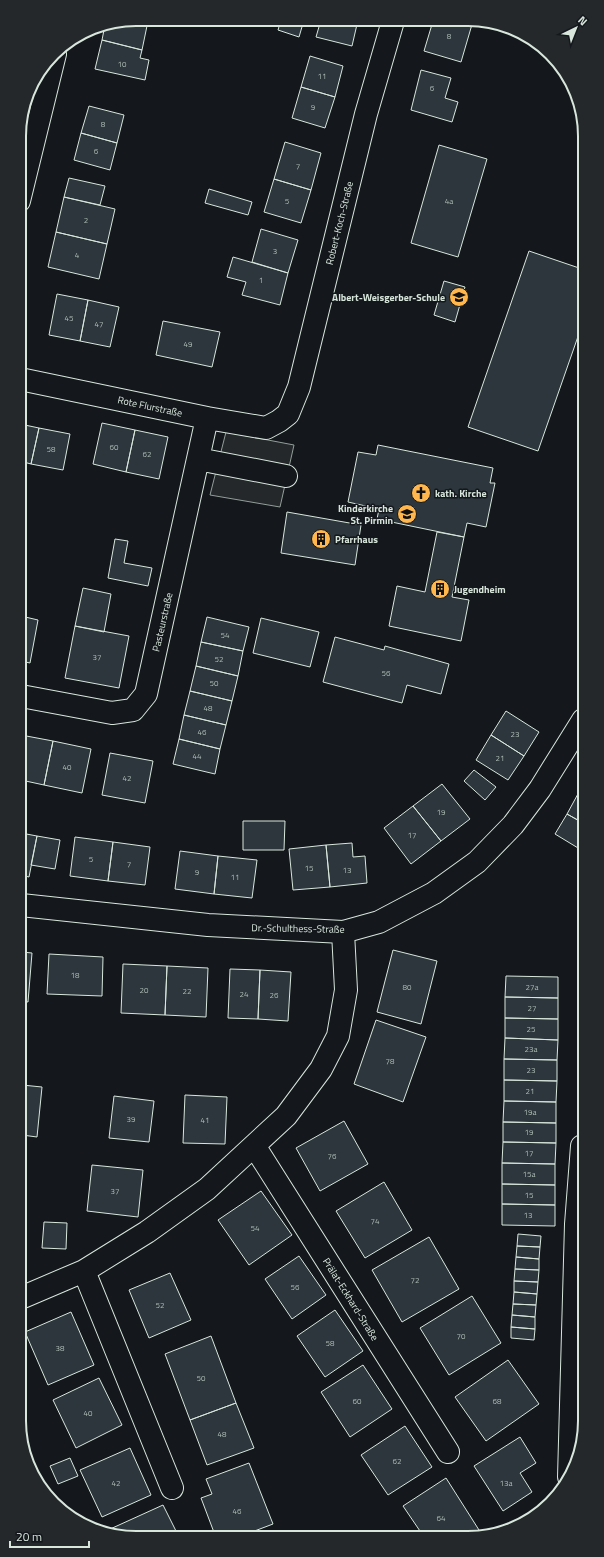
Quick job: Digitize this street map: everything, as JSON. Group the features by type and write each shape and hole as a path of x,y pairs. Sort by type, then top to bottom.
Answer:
{"street":[{"name":"Robert-Koch-Straße","path":"279,421 288,414 299,386 366,114 392,26"},
{"path":"26,175 52,65"},
{"name":"Rote Flurstraße","path":"26,380 207,418 266,428 279,421"},
{"name":"Pasteurstraße","path":"26,697 112,713 133,710 146,694 207,418"},
{"path":"198,459 286,476"},
{"name":"Dr.-Schulthess-Straße","path":"26,906 208,925 343,932 379,922 434,893 476,862 513,825 540,789 578,728"},
{"path":"26,1295 84,1271 147,1232 207,1189 286,1116 320,1070 338,1036 346,990 343,932"},
{"name":"Prälat-Eckhard-Straße","path":"255,1146 448,1452"},
{"path":"570,1464 578,1270"},
{"path":"84,1271 172,1488"}],"shaded area":[{"path":"226,432 294,445 280,507 210,495"}],"building":[{"path":"147,26 142,50 102,40 104,31 122,27"},
{"path":"279,26 302,26 299,37 278,30"},
{"path":"319,26 357,26 352,46 316,37"},
{"path":"432,26 471,26 461,62 424,51"},
{"path":"102,40 142,50 140,58 149,60 145,80 95,69"},
{"path":"310,56 343,66 335,97 301,87"},
{"path":"421,70 451,78 445,98 458,102 452,122 411,110"},
{"path":"301,87 335,97 325,128 292,118"},
{"path":"89,106 124,115 117,143 81,133"},
{"path":"81,133 117,143 110,170 74,160"},
{"path":"285,142 321,153 311,190 274,179"},
{"path":"439,145 487,159 458,257 411,243"},
{"path":"69,178 105,186 100,205 64,197"},
{"path":"274,179 311,190 301,223 264,212"},
{"path":"209,189 252,202 248,215 205,203"},
{"path":"64,197 115,209 107,244 56,232"},
{"path":"261,229 298,240 288,273 252,262"},
{"path":"56,232 107,244 99,279 48,267"},
{"path":"529,251 578,268 578,336 538,451 468,427"},
{"path":"233,257 288,273 280,305 242,295 246,282 227,277"},
{"path":"444,281 465,287 455,322 434,315"},
{"path":"57,294 88,300 80,341 49,335"},
{"path":"88,300 119,307 110,347 80,341"},
{"path":"163,321 220,332 212,367 156,355"},
{"path":"102,423 135,430 126,472 93,464"},
{"path":"26,425 39,428 31,464 26,463"},
{"path":"39,428 70,434 63,470 31,464"},
{"path":"135,430 168,437 159,479 126,472"},
{"name":"kath. Kirche","path":"378,445 493,468 490,483 495,483 486,527 467,523 464,537 377,519 379,509 348,502 358,452 376,455"},
{"name":"Pfarrhaus","path":"287,512 361,525 355,565 281,553"},
{"name":"Jugendheim","path":"437,532 464,537 452,597 469,600 461,641 389,626 397,586 425,592"},
{"path":"115,539 128,541 124,563 152,568 148,586 108,578"},
{"path":"83,588 111,594 104,632 75,626"},
{"path":"26,617 38,620 30,663 26,662"},
{"path":"207,617 249,627 243,651 201,642"},
{"path":"261,618 319,632 310,667 253,653"},
{"path":"75,626 129,636 119,688 65,678"},
{"path":"335,637 384,650 385,646 449,664 441,694 407,685 402,703 323,682"},
{"path":"201,642 243,651 238,676 196,666"},
{"path":"196,666 238,676 232,701 190,691"},
{"path":"190,691 232,701 226,725 184,715"},
{"path":"506,711 539,732 524,756 491,735"},
{"path":"184,715 226,725 220,749 179,739"},
{"path":"491,735 524,756 508,780 476,760"},
{"path":"26,736 53,741 44,785 26,781"},
{"path":"179,739 220,749 215,774 173,764"},
{"path":"53,741 91,749 82,793 44,785"},
{"path":"110,753 153,761 145,803 102,795"},
{"path":"474,770 496,787 485,800 464,781"},
{"path":"442,784 470,819 441,841 413,806"},
{"path":"578,794 578,820 567,814"},
{"path":"413,806 441,841 411,864 384,828"},
{"path":"567,814 578,820 578,848 555,834"},
{"path":"243,821 285,821 284,850 243,850"},
{"path":"26,834 37,836 29,877 26,876"},
{"path":"37,836 60,840 55,869 31,865"},
{"path":"75,837 113,842 108,881 70,876"},
{"path":"113,842 150,847 145,885 108,881"},
{"path":"352,843 353,857 365,856 367,883 330,887 326,845"},
{"path":"326,845 330,887 293,890 289,849"},
{"path":"180,851 218,856 214,894 175,889"},
{"path":"218,856 257,860 252,898 214,894"},
{"path":"393,950 437,961 421,1024 377,1012"},
{"path":"26,952 32,953 28,1002 26,1002"},
{"path":"49,954 103,957 102,996 47,994"},
{"path":"123,964 167,966 165,1015 121,1013"},
{"path":"167,966 208,968 206,1017 165,1015"},
{"path":"230,969 260,970 258,1019 228,1018"},
{"path":"260,970 291,972 288,1021 258,1019"},
{"path":"506,976 558,977 558,998 505,997"},
{"path":"505,997 558,998 558,1019 505,1018"},
{"path":"505,1018 558,1019 558,1040 505,1038"},
{"path":"376,1020 426,1037 403,1102 354,1084"},
{"path":"505,1038 558,1040 557,1060 504,1059"},
{"path":"504,1059 557,1060 557,1081 504,1080"},
{"path":"504,1080 557,1081 556,1102 504,1101"},
{"path":"26,1085 42,1087 37,1137 26,1136"},
{"path":"185,1095 227,1097 225,1144 183,1143"},
{"path":"114,1096 154,1101 149,1142 109,1138"},
{"path":"504,1101 556,1102 556,1123 503,1122"},
{"path":"344,1121 368,1164 320,1191 296,1148"},
{"path":"503,1122 556,1123 556,1143 503,1142"},
{"path":"503,1142 556,1143 555,1164 502,1163"},
{"path":"502,1163 555,1164 555,1185 502,1184"},
{"path":"92,1165 143,1170 138,1217 87,1211"},
{"path":"384,1182 412,1230 365,1258 336,1211"},
{"path":"502,1184 555,1185 555,1205 502,1204"},
{"path":"261,1191 292,1235 249,1265 218,1220"},
{"path":"502,1204 555,1205 555,1226 502,1225"},
{"path":"44,1222 67,1223 66,1249 42,1248"},
{"path":"518,1234 541,1236 540,1247 517,1246"},
{"path":"429,1237 459,1289 402,1322 372,1270"},
{"path":"517,1246 540,1247 539,1259 516,1257"},
{"path":"299,1256 326,1295 292,1319 265,1279"},
{"path":"516,1257 539,1259 539,1270 515,1269"},
{"path":"515,1269 539,1270 538,1282 514,1281"},
{"path":"170,1273 191,1320 149,1338 129,1290"},
{"path":"514,1281 538,1282 537,1294 514,1292"},
{"path":"514,1292 537,1294 536,1305 513,1304"},
{"path":"472,1296 501,1343 449,1375 420,1328"},
{"path":"513,1304 536,1305 535,1317 512,1315"},
{"path":"335,1310 363,1351 325,1377 297,1336"},
{"path":"71,1312 94,1365 48,1385 26,1332"},
{"path":"512,1315 535,1317 535,1329 511,1327"},
{"path":"511,1327 535,1329 534,1340 511,1338"},
{"path":"211,1336 236,1403 190,1420 165,1354"},
{"path":"508,1360 539,1404 486,1441 455,1397"},
{"path":"363,1365 392,1409 350,1437 321,1392"},
{"path":"99,1378 122,1425 76,1448 53,1400"},
{"path":"236,1403 254,1448 207,1465 190,1420"},
{"path":"405,1426 432,1467 388,1495 361,1455"},
{"path":"520,1437 536,1463 520,1473 532,1492 503,1511 474,1466"},
{"path":"130,1448 151,1495 102,1517 80,1470"},
{"path":"70,1458 78,1476 58,1484 50,1466"},
{"path":"249,1463 273,1524 255,1531 213,1531 201,1498 212,1494 206,1479"},
{"path":"446,1478 479,1530 420,1531 403,1506"},
{"path":"163,1505 176,1531 136,1531 112,1528"}],"place":[{"name":"Albert-Weisgerber-Schule","path":"459,297"},
{"name":"kath. Kirche","path":"421,493"},
{"name":"Kinderkirche St. Pirmin","path":"407,514"},
{"name":"Pfarrhaus","path":"321,539"},
{"name":"Jugendheim","path":"440,589"}]}
